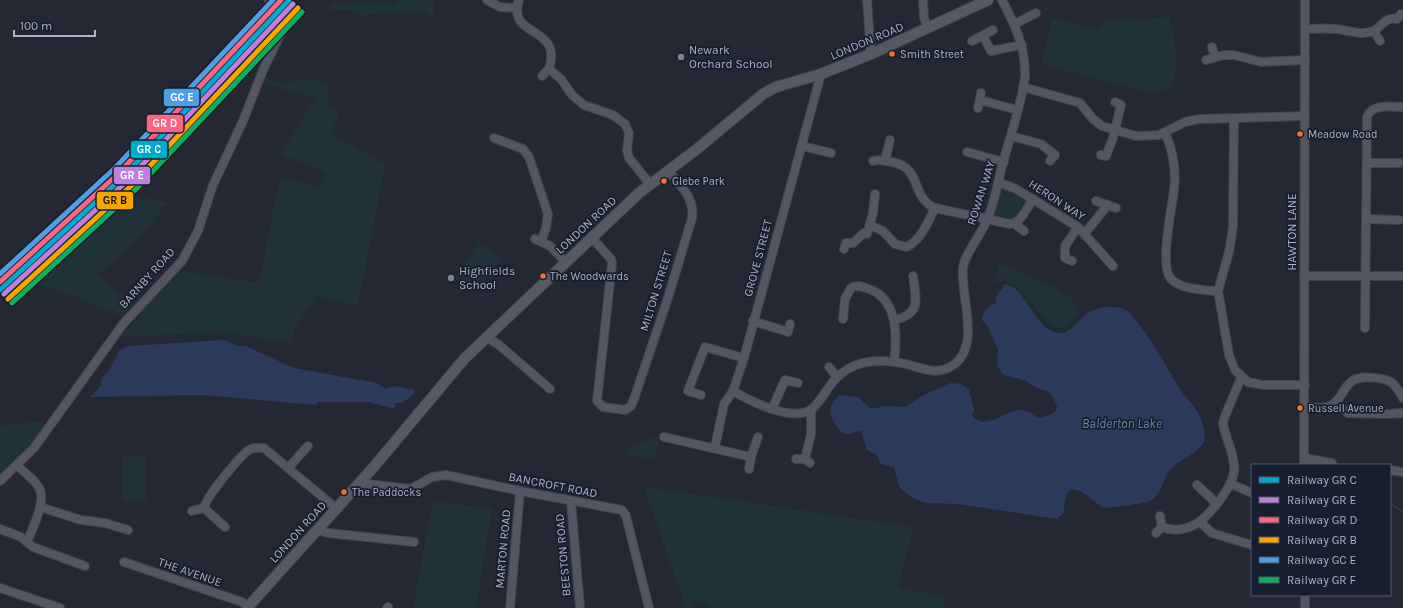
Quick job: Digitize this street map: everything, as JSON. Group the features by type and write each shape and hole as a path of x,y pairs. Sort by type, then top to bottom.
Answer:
{"main road":[{"name":"LONDON ROAD","path":"247,607 360,483 423,410 465,358 591,237 650,184 697,149 763,94 776,87 821,74 871,54 988,0"}],"street":[{"name":"BARNBY ROAD","path":"0,481 34,448 58,417 127,319 182,260 198,231 213,185 282,29 283,23 269,6 269,0"},
{"path":"487,0 500,7 517,4 518,17 522,24 545,39 549,44 552,60 549,69 542,76"},
{"path":"866,0 871,54"},
{"path":"922,0 924,18 928,28"},
{"name":"ROWAN WAY","path":"811,411 836,377 854,366 865,362 894,362 938,371 950,368 962,356 966,346 968,331 962,276 964,260 988,220 1011,136 1023,87 1025,72 1022,45 1015,24 1002,0"},
{"name":"HAWTON LANE","path":"1304,461 1305,0"},
{"path":"1015,24 1036,13"},
{"path":"1305,29 1336,29 1358,33 1374,31 1389,19 1399,19"},
{"path":"972,41 993,30"},
{"path":"1374,31 1380,41"},
{"path":"983,36 991,51 1022,45"},
{"path":"1212,47 1215,57"},
{"path":"1206,60 1215,57 1234,55 1261,62 1305,60"},
{"path":"549,69 561,78 579,102 591,109 613,115 625,124 629,133 627,151 629,158 650,184"},
{"name":"GROVE STREET","path":"715,447 724,404 733,391 744,358 821,74"},
{"path":"1023,87 1080,103 1098,124 1114,131 1142,137 1165,133 1192,120 1305,116"},
{"path":"980,100 1017,110"},
{"path":"1105,157 1114,131 1121,103"},
{"path":"1365,328 1367,120 1369,112 1376,108 1403,107"},
{"path":"1234,118 1233,227 1229,252 1218,291 1229,355 1235,370 1241,378 1257,385 1305,385"},
{"path":"1165,133 1171,145 1174,188 1168,230 1166,271 1171,279 1179,285 1218,291"},
{"path":"1011,136 1042,144 1055,155 1050,161"},
{"path":"494,138 523,149 529,157 548,214 546,228 538,240 554,249 566,262"},
{"path":"885,161 890,140"},
{"path":"802,146 831,153"},
{"path":"967,152 1004,162"},
{"path":"873,161 885,161 902,165 909,170 914,178 920,196 926,203 935,208 988,220 1015,224 1024,230"},
{"path":"1367,163 1398,163"},
{"name":"MILTON STREET","path":"591,237 611,259 597,397 599,404 613,409 628,409 634,399 668,298 692,218 693,207 691,200 668,170"},
{"name":"HERON WAY","path":"998,182 1016,189 1082,230 1113,266"},
{"path":"844,249 846,243 853,243 864,233 867,234 875,194"},
{"path":"1015,224 1033,199"},
{"path":"1065,260 1065,246 1112,206 1096,201"},
{"path":"870,225 883,231 896,244 906,247 919,235 935,208"},
{"path":"1367,220 1399,220"},
{"path":"1304,276 1403,276"},
{"path":"894,320 908,316 914,309 916,299 915,279"},
{"path":"846,314 847,293 853,286 859,286 878,293 887,305 894,320 896,338 894,362"},
{"path":"754,321 788,332 790,324"},
{"path":"486,337 499,345 550,389"},
{"path":"701,395 688,391 706,343 744,358"},
{"path":"829,367 836,377"},
{"path":"1160,516 1159,530 1176,530 1193,526 1200,522 1231,484 1234,467 1224,423 1225,416 1241,378"},
{"path":"1304,406 1327,407 1336,402 1350,382 1359,378 1388,380 1396,387 1403,398"},
{"path":"772,408 785,380 798,383"},
{"path":"733,391 751,401 785,413 796,414 811,411 811,434 804,460"},
{"path":"1336,402 1348,413 1403,413"},
{"path":"749,469 751,457 758,437"},
{"path":"664,438 715,447 751,457"},
{"path":"288,468 308,446"},
{"path":"204,508 205,501 250,449 264,448 337,509"},
{"path":"1304,461 1332,463"},
{"path":"17,465 39,488 42,496 40,507 27,542"},
{"path":"372,469 376,480 382,485"},
{"path":"1391,470 1403,472"},
{"name":"BANCROFT ROAD","path":"360,483 411,489 440,474 571,501 619,509 624,512 649,608"},
{"path":"1231,484 1251,493"},
{"path":"1197,485 1216,503"},
{"name":"MARTON ROAD","path":"510,608 520,491"},
{"name":"BEESTON ROAD","path":"571,501 580,608"},
{"path":"40,507 81,520 105,523 128,530"},
{"path":"192,511 204,508"},
{"path":"204,508 225,527"},
{"path":"1200,522 1212,532 1251,546"},
{"path":"0,529 11,532 33,547 85,566"},
{"path":"317,530 328,534 414,542"},
{"name":"THE AVENUE","path":"124,562 242,602 247,607"},
{"path":"0,588 60,608"},
{"path":"1304,608 1305,596"}],"shaded area":[{"path":"399,0 434,0 433,19 423,11 370,14 361,19 359,11 327,9 335,2 374,3 380,6 396,3"},
{"path":"1170,17 1177,56 1173,86 1165,90 1152,93 1041,64 1052,19 1100,30 1105,20"},
{"path":"262,78 285,83 296,79 319,79 330,85 327,107 339,111 332,135 385,164 358,306 316,296 294,329 292,343 223,332 121,337 180,271 259,283 278,185 282,177 321,188 325,172 281,154 316,97 260,84"},
{"path":"1001,189 1013,191 1026,200 1026,204 1020,214 1014,219 1008,221 995,217"},
{"path":"118,192 167,203 134,244 98,274 133,304 122,317 82,299 25,280"},
{"path":"479,243 501,259 478,292 456,277"},
{"path":"999,263 1059,289 1072,299 1080,312 1075,319 1066,326 1053,327 1046,321 1019,289 1004,281 993,284"},
{"path":"41,421 45,425 33,446 0,475 0,426"},
{"path":"654,437 659,437 655,459 629,455 627,449"},
{"path":"146,456 146,501 123,501 122,457"},
{"path":"644,487 914,527 898,587 944,597 943,608 708,608 709,603 693,601 691,602 691,608 686,608"},
{"path":"433,501 492,509 476,608 413,608"}],"water":[{"name":"Balderton Lake","path":"1005,284 1012,286 1018,291 1038,319 1050,330 1057,333 1062,333 1072,328 1084,316 1092,311 1101,308 1117,307 1128,311 1150,339 1182,392 1197,411 1205,433 1204,442 1201,446 1173,467 1167,475 1159,493 1152,500 1137,504 1104,508 1083,493 1072,489 1068,492 1065,500 1064,513 1057,519 958,504 925,503 911,497 899,487 894,467 881,464 877,455 867,450 861,431 851,434 842,433 833,421 830,409 833,402 840,395 858,397 871,409 885,406 905,407 924,395 950,383 961,384 969,390 974,410 972,416 983,422 1018,410 1024,410 1038,417 1043,417 1056,411 1057,405 1049,392 1037,388 1024,380 1003,375 997,365 998,349 987,325 982,320 982,317 990,306 996,303 996,297"},
{"path":"224,340 237,346 246,346 294,368 377,383 386,389 394,386 414,390 414,394 402,403 395,403 395,409 369,402 318,402 316,405 204,395 90,397 100,387 102,378 110,369 119,351 128,346"}],"waterway":[{"path":"1391,504 1403,512"}],"transit line":[{"path":"0,274 115,168 273,0"},
{"path":"0,282 119,173 281,0"},
{"path":"0,290 123,177 289,0"},
{"path":"4,294 127,181 293,4"},
{"path":"8,299 132,185 298,8"},
{"path":"12,303 136,189 302,12"}],"place":[{"name":"Smith Street","path":"892,54"},
{"name":"Newark Orchard School","path":"681,57"},
{"name":"Meadow Road","path":"1300,134"},
{"name":"Glebe Park","path":"664,181"},
{"name":"The Woodwards","path":"543,276"},
{"name":"Highfields School","path":"451,278"},
{"name":"Russell Avenue","path":"1300,408"},
{"name":"The Paddocks","path":"344,492"}]}
